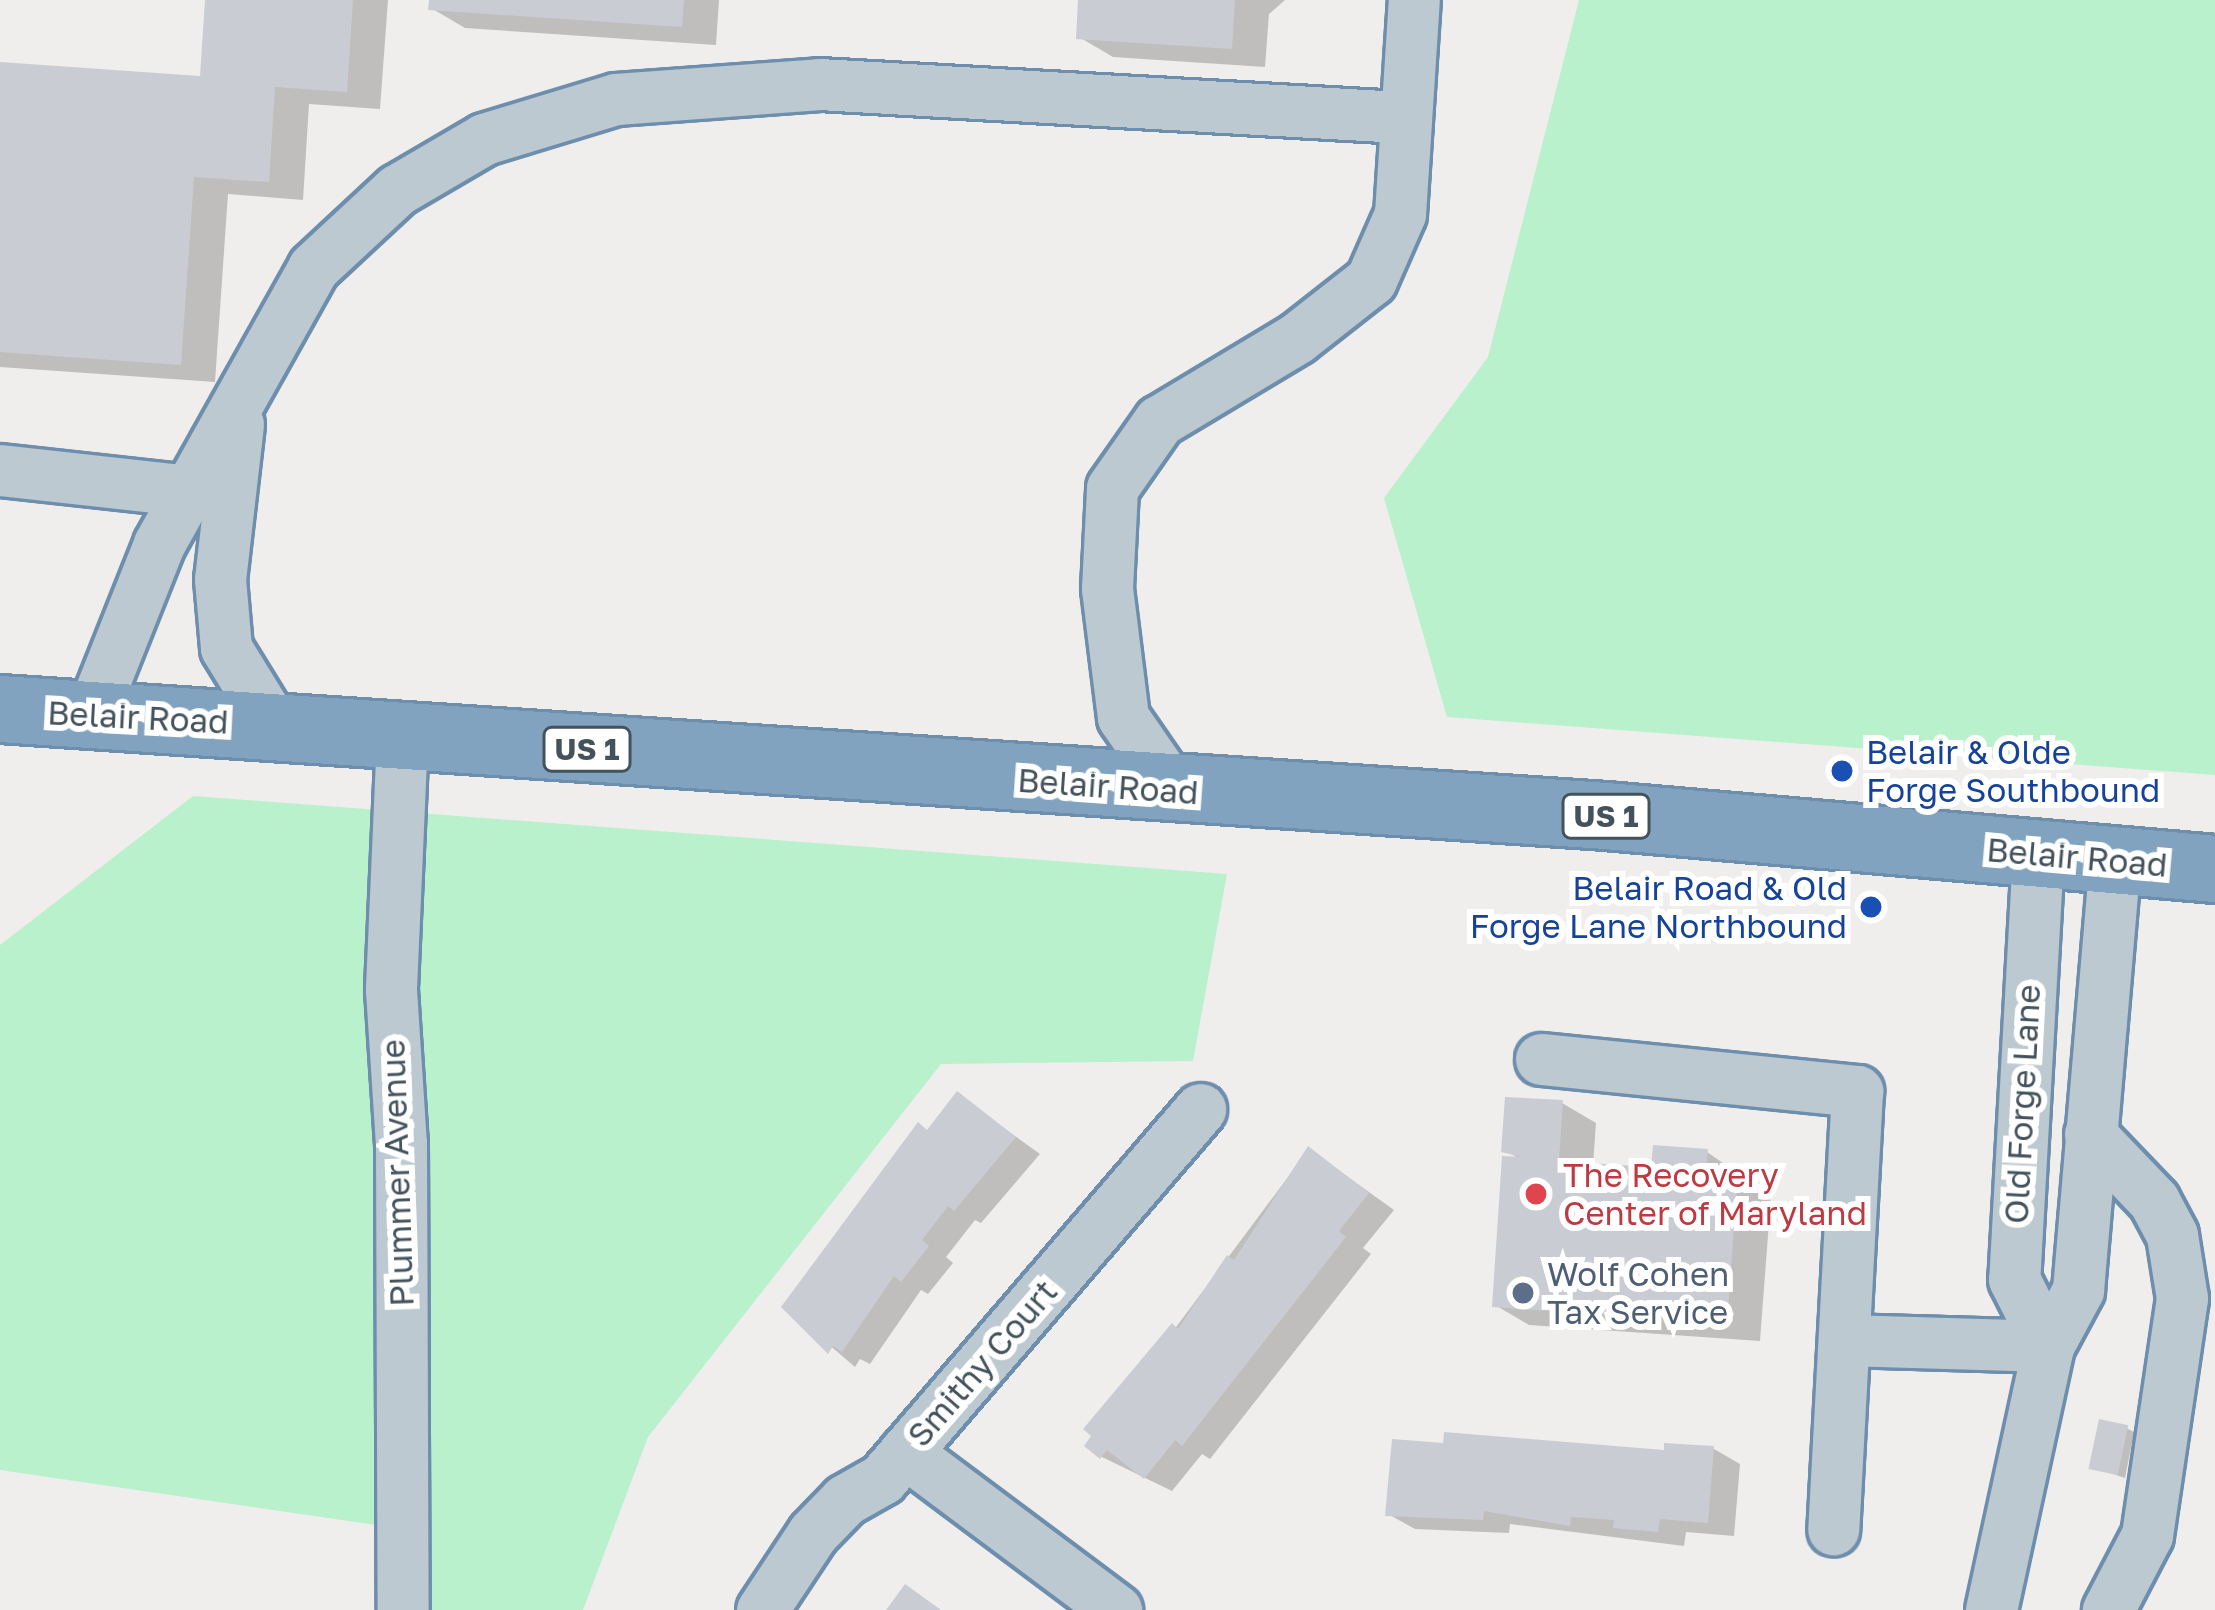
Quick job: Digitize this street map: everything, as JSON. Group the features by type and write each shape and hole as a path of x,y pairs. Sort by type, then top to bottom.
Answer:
{"highway":[{"name":"Belair Road","path":"0,710 1606,816 2215,868"}],"street":[{"path":"1174,791 1123,717 1107,589 1112,488 1159,421 1297,338 1371,280 1400,214 1401,117 1414,0"},
{"path":"91,715 159,544 240,409 313,268 397,190 484,139 616,99 819,84 1401,117"},
{"path":"240,409 220,579 226,649 274,726"},
{"path":"0,470 190,491"},
{"name":"Plummer Avenue","path":"402,736 391,990 401,1143 403,1610"},
{"name":"Old Forge Lane","path":"2038,854 2014,1279 2048,1346"},
{"name":"Old Forge Lane","path":"1991,1610 2048,1346 2078,1290 2115,860"},
{"path":"1541,1059 1857,1091 1833,1529"},
{"name":"Smithy Court","path":"762,1610 813,1533 905,1452 1200,1109"},
{"path":"2090,1134 2154,1201 2172,1235 2182,1298 2147,1534 2108,1610"},
{"path":"1845,1340 2048,1346"},
{"path":"905,1452 1116,1610"}],"green space":[{"path":"1579,0 2215,0 2215,775 1447,717 1384,498 1488,357"},
{"path":"193,796 1227,874 1193,1061 941,1064 648,1437 583,1610 432,1610 431,1533 0,1470 0,945"}],"building":[{"path":"205,0 353,0 347,92 275,87 269,182 194,177 181,365 0,352 0,62 200,76"},
{"path":"429,0 684,0 682,27 428,10"},
{"path":"1078,0 1235,0 1232,49 1076,39"},
{"path":"957,1091 1016,1137 954,1211 948,1206 922,1240 929,1246 901,1282 894,1276 842,1352 833,1346 828,1354 781,1307 918,1122 927,1130"},
{"path":"1505,1097 1563,1100 1559,1161 1651,1167 1653,1145 1708,1149 1706,1172 1738,1174 1727,1323 1492,1307 1502,1156 1523,1157 1501,1152"},
{"path":"1308,1146 1369,1193 1339,1231 1346,1237 1182,1446 1175,1440 1144,1479 1107,1450 1100,1459 1084,1446 1091,1436 1083,1429 1172,1323 1178,1329 1227,1255 1234,1260"},
{"path":"2099,1419 2128,1425 2118,1475 2088,1469"},
{"path":"1444,1432 1664,1450 1664,1443 1714,1446 1708,1523 1660,1519 1658,1532 1613,1528 1614,1520 1571,1517 1570,1526 1484,1511 1483,1520 1385,1516 1392,1439 1443,1443"},
{"path":"905,1584 941,1610 886,1610"}],"place":[{"name":"Belair & Olde Forge Southbound","path":"1842,771"},
{"name":"Belair Road & Old Forge Lane Northbound","path":"1871,907"},
{"name":"The Recovery Center of Maryland","path":"1536,1194"},
{"name":"Wolf Cohen Tax Service","path":"1523,1293"}]}
